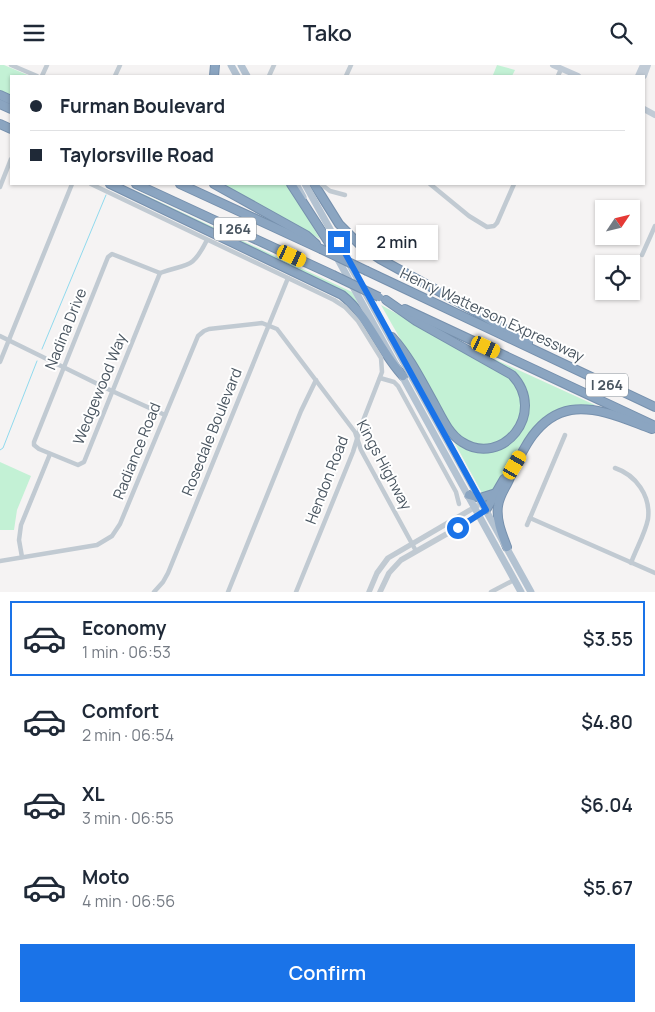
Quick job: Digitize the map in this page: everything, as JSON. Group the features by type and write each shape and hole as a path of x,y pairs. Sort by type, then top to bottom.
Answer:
{"highway":[{"path":"112,185 342,295 358,310 390,362 403,376"},
{"name":"Henry Watterson Expressway","path":"138,185 655,426"},
{"name":"Henry Watterson Expressway","path":"182,185 655,407"},
{"path":"216,185 306,235 321,249"},
{"path":"292,185 333,249"},
{"path":"315,185 338,223 352,239 366,250 482,315 559,363"},
{"path":"382,299 416,321 512,375 521,388 525,403 523,421 516,432 506,442 494,447 477,448 462,442 450,430 403,349 392,337"},
{"path":"483,503 496,493 539,428 554,416 580,409 599,411 655,430"},
{"path":"506,547 500,529 498,507 501,495 515,465"},
{"path":"483,503 496,493"},
{"path":"469,495 483,503"}],"main road":[{"path":"554,65 576,75"},
{"path":"297,185 521,592"},
{"path":"306,185 392,337 532,592"}],"street":[{"path":"10,65 35,75"},
{"path":"558,75 561,69"},
{"path":"0,187 10,162"},
{"path":"0,362 72,185"},
{"path":"93,185 334,300 354,317 381,358 383,366 380,378 394,382 400,391 456,492 459,504"},
{"path":"322,185 330,191 345,195"},
{"path":"431,185 484,227 491,227 498,220 514,185"},
{"path":"642,255 655,226"},
{"path":"160,273 191,264 199,255 207,240"},
{"name":"Nadina Drive","path":"50,454 36,448 34,443 109,256 115,254 160,273"},
{"name":"Wedgewood Way","path":"50,454 77,465 82,464 160,273"},
{"name":"Rosedale Boulevard","path":"154,592 168,573 288,278"},
{"name":"Radiance Road","path":"0,561 97,545 112,536 120,524 200,333 209,329 244,325 264,323 270,325"},
{"name":"Kings Highway","path":"270,325 277,329 355,432 356,439 416,551"},
{"path":"0,336 165,415"},
{"name":"Hendon Road","path":"296,592 353,452 356,439 380,378"},
{"path":"228,592 304,404 316,380"},
{"path":"527,525 565,435"},
{"path":"22,557 19,540 21,525 50,454"},
{"path":"615,468 625,472 637,482 647,505 647,523 631,563"},
{"path":"369,592 377,573 388,558 483,503"},
{"path":"380,592 386,578 401,560 479,515 483,503"},
{"path":"530,518 655,573"},
{"path":"491,592 514,580"}],"green space":[{"path":"0,65 28,75 10,75 10,95 0,91"},
{"path":"497,65 515,70 512,75 493,75"},
{"path":"222,185 289,185 320,239"},
{"path":"123,186 352,292 362,310 356,304"},
{"path":"381,305 506,374 510,378 516,385 522,398 522,412 516,426 507,436 494,443 480,444 464,439 449,425"},
{"path":"481,353 595,405 569,406 555,411 544,418 525,439 496,488 492,492 483,495 452,438 480,450 501,442 520,432 526,423 528,407 525,391"},
{"path":"0,462 31,476 17,510 14,530 0,530"}],"waterway":[{"path":"42,349 106,195"},
{"path":"0,450 3,448 37,361"}],"route":[{"path":"339,242 486,510 458,528"}]}
